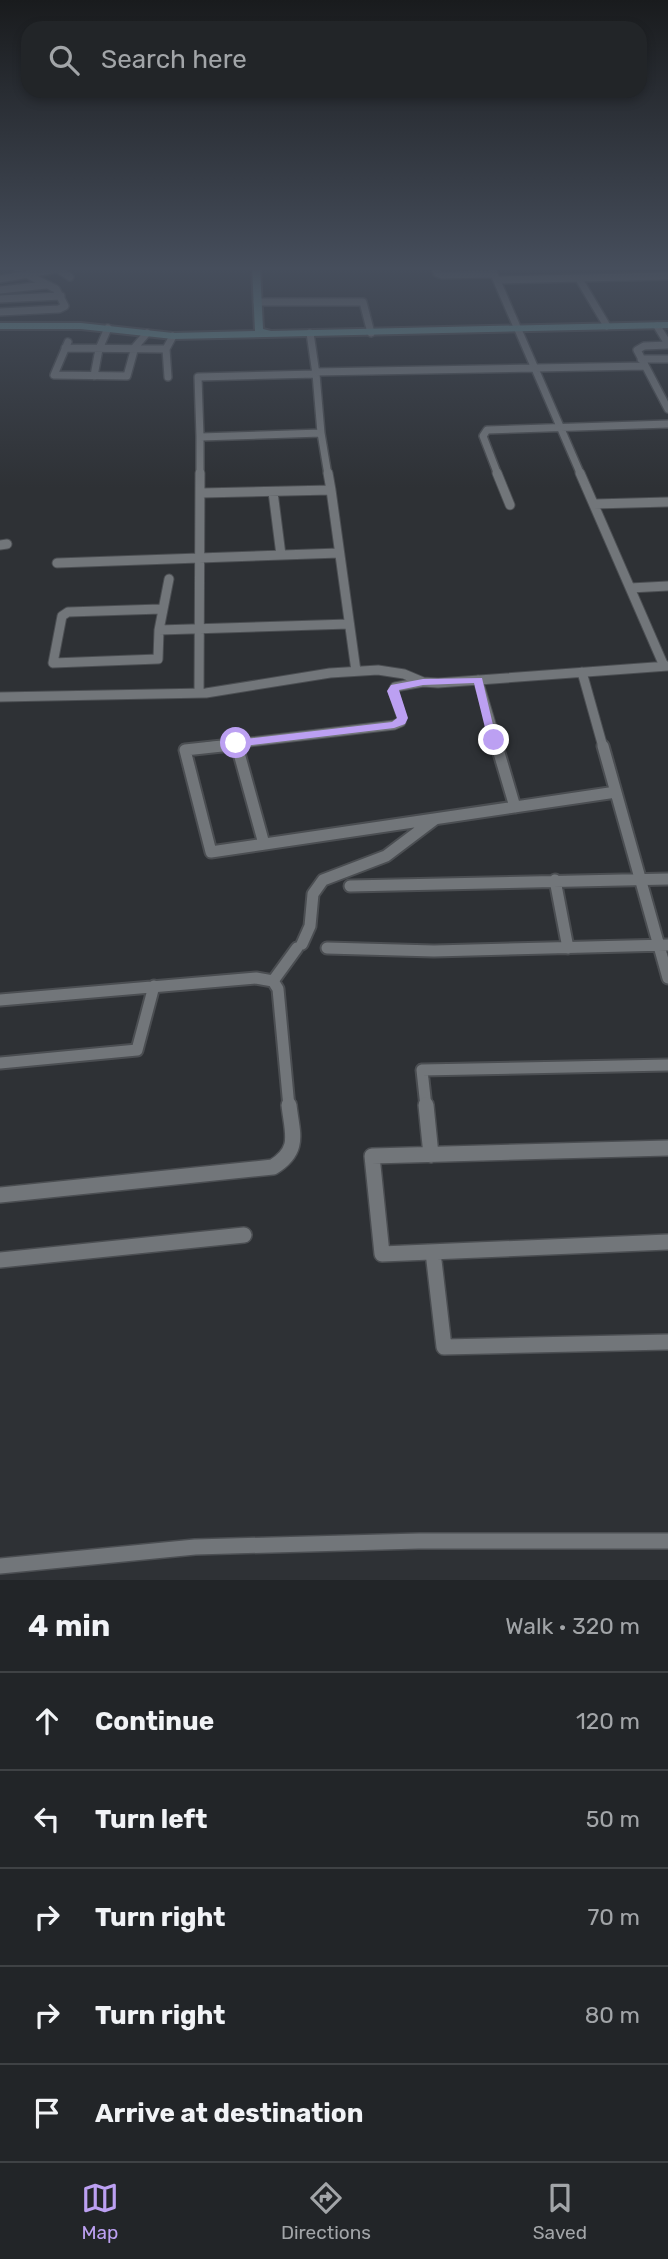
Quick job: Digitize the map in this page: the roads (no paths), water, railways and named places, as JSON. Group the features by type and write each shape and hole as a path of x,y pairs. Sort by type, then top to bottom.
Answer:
{"street":[{"path":"94,376 103,341"},
{"path":"138,341 132,349 127,376 54,375 66,345 99,349 132,349 166,349"},
{"path":"168,377 166,349 170,341"},
{"path":"311,341 321,433 356,671"},
{"path":"524,341 666,666 423,682 395,687 393,691 401,722 186,750 211,852 616,792"},
{"path":"668,345 638,348 643,363 668,408"},
{"path":"199,693 201,493 198,377 537,368 643,363 668,359"},
{"path":"510,505 483,433 490,429 668,424"},
{"path":"200,437 321,433"},
{"path":"201,493 331,490"},
{"path":"273,492 281,555"},
{"path":"594,504 668,502"},
{"path":"57,563 339,553"},
{"path":"161,609 68,612 62,616 53,663 158,659 161,609 169,579"},
{"path":"630,588 668,586"},
{"path":"159,630 349,624"},
{"path":"0,697 199,693 356,671 392,671 423,682"},
{"path":"582,672 640,879 663,945 668,978"},
{"path":"478,680 515,807"},
{"path":"236,743 264,844"},
{"path":"273,981 312,928 312,897 316,886 323,880 386,856 436,819"},
{"path":"350,886 668,879"},
{"path":"555,880 568,948"},
{"path":"327,948 434,951 663,945"},
{"path":"0,1000 256,978 273,981 278,989 293,1147 286,1158 273,1167 0,1195"},
{"path":"0,1063 137,1050 154,986"},
{"path":"431,1155 422,1070 668,1065"},
{"path":"668,1148 372,1156 382,1254 668,1242"},
{"path":"0,1260 244,1235"},
{"path":"433,1252 444,1347 668,1342"},
{"path":"0,1566 209,1547 419,1541 668,1541"}]}
